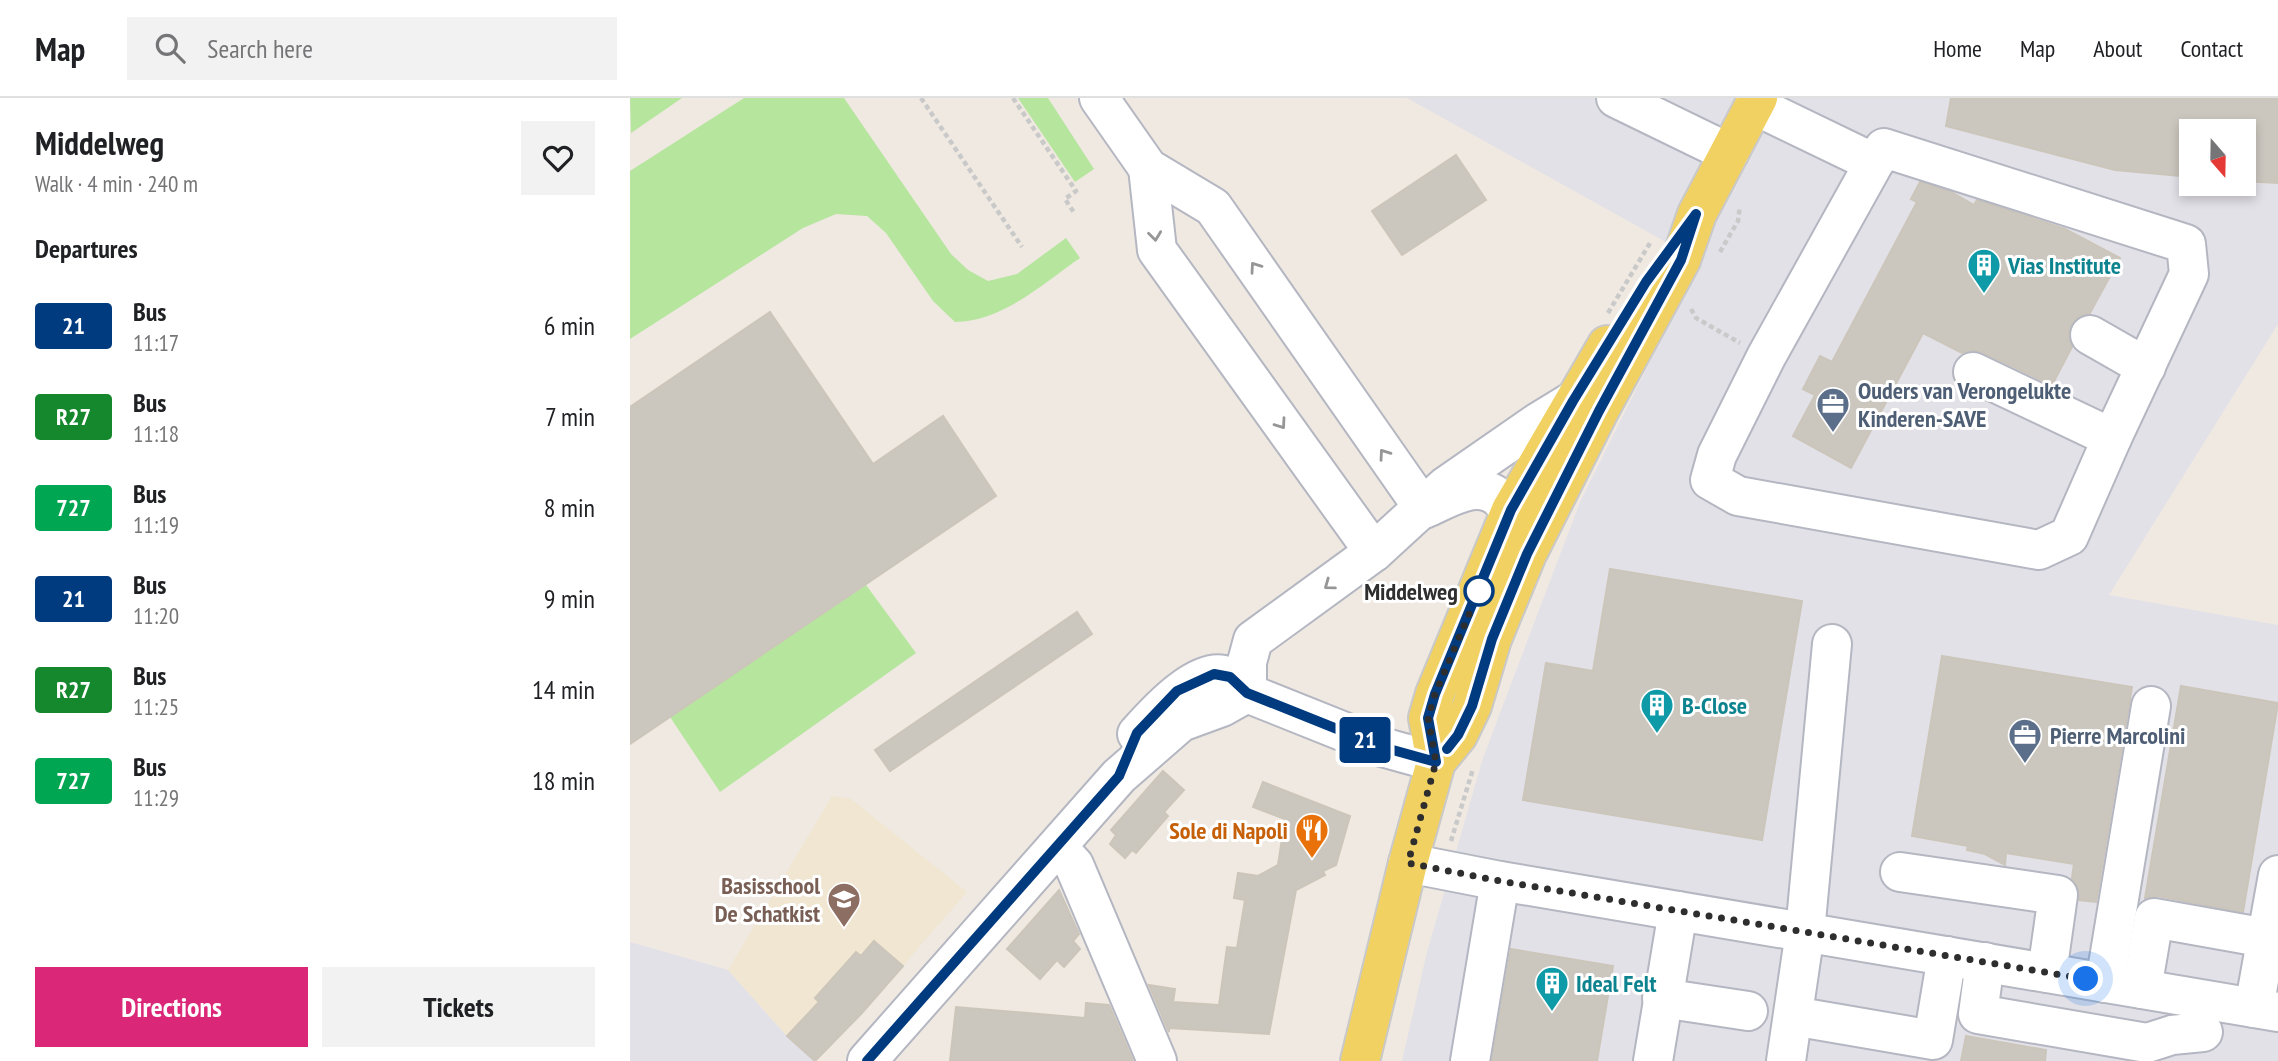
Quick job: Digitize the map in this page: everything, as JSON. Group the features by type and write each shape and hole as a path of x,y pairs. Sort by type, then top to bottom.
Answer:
{"main road":[{"path":"1436,762 1428,718 1435,694 1511,510 1645,281 1696,214 1756,101"},
{"path":"1360,1061 1408,863 1436,762 1458,735 1472,706 1492,639 1645,281"}],"street":[{"path":"1099,98 1147,168 1213,206 1424,509"},
{"path":"1616,98 1681,112 1728,153"},
{"path":"1756,101 1874,163"},
{"path":"1884,148 2186,244 2189,274 2069,536 2039,550 1738,496 1710,480 1717,455 1766,357 1874,163 1884,148"},
{"path":"1147,168 1157,250 1374,552"},
{"path":"2090,335 2146,367"},
{"path":"1973,372 2112,438"},
{"path":"1247,693 1247,662 1253,640 1374,552 1446,486 1536,423 1573,401"},
{"path":"1424,509 1469,490 1484,489 1495,494 1511,510 1527,554"},
{"path":"1786,1061 1805,932 1832,645"},
{"path":"867,1061 1119,776 1137,733 1177,691 1214,674 1230,677 1247,693 1382,747 1436,762"},
{"path":"2124,986 2151,706"},
{"path":"1058,848 1074,864 1157,1061"},
{"path":"1408,863 1500,881 2124,986 2202,1031"},
{"path":"1900,872 2058,895 2047,973"},
{"path":"1986,962 1978,1014 2147,1042 2202,1031 2266,1010 2266,938 2278,875"},
{"path":"1470,1061 1500,881"},
{"path":"1653,1061 1678,911"},
{"path":"2124,986 2154,918 2266,938"},
{"path":"1793,1016 1931,1050 1947,956"},
{"path":"1662,998 1748,1011"}],"path":[{"path":"921,98 1022,247"},
{"path":"1013,98 1076,191 1065,199 1075,214"},
{"path":"1645,281 1690,307 1696,318 1766,357"}],"shaded area":[{"path":"1407,98 2278,98 2278,324 2109,595 2278,625 2278,1061 1402,1061 1427,952 1483,758 1580,502 1700,261"},
{"name":"Basisschool De Schatkist","path":"832,796 851,799 967,892 861,1014 815,1061 787,1036 728,970"},
{"path":"630,942 728,970 787,1036 815,1061 630,1061"}],"green space":[{"path":"630,98 682,98 631,133"},
{"path":"744,98 844,98 951,254 968,270 988,281 1017,274 1066,238 1080,258 1021,300 989,315 955,322 933,301 886,233 867,216 836,214 803,228 630,339 630,171"},
{"path":"1018,98 1048,98 1094,169 1075,182"},
{"path":"866,585 916,653 720,792 670,717"}],"building":[{"path":"1951,98 2278,98 2278,183 2256,182 2256,119 2179,119 2179,176 2115,170 1946,126"},
{"path":"1456,155 1486,200 1402,255 1372,211"},
{"name":"Vias Institute","path":"1920,182 1951,192 1974,205 1977,200 2065,229 2120,258 2090,313 2078,317 2071,325 2068,336 2072,347 2052,385 1982,352 1972,350 1962,353 1923,333 1851,468 1793,436 1815,395 1803,389 1820,356 1832,362 1917,202 1911,199"},
{"path":"770,312 873,464 943,416 996,496 630,744 630,407"},
{"name":"B-Close","path":"1610,569 1802,601 1762,840 1523,800 1546,663 1593,671"},
{"path":"1077,612 1092,634 890,771 875,750"},
{"path":"1942,656 2132,687 2096,902 2079,900 2078,888 2072,878 2074,864 2006,853 2005,865 1985,854 1967,850 1968,846 1912,836"},
{"path":"2181,686 2278,703 2243,912 2158,896 2145,898"},
{"path":"1163,771 1184,790 1164,812 1168,816 1136,853 1132,850 1125,858 1110,844 1116,835 1111,830"},
{"path":"1263,782 1350,816 1336,865 1323,871 1325,875 1296,890 1269,1034 1169,1028 1169,1032 1149,985 1175,989 1173,1002 1219,1005 1227,947 1237,948 1245,900 1234,898 1238,873 1258,876 1278,865 1285,819 1253,807"},
{"path":"1059,890 1079,934 1073,941 1080,949 1064,967 1057,960 1040,979 1007,949"},
{"path":"874,941 903,966 815,1061 787,1036 819,1002 815,998 856,952 861,956"},
{"name":"Ideal Felt","path":"1511,949 1613,966 1597,1061 1492,1061"},
{"path":"1086,1003 1109,1005 1133,1061 950,1061 956,1007 1085,1018"},
{"path":"1966,1036 2046,1050 2045,1061 1961,1061"}],"bus line":[{"name":"21","path":"867,1061 1119,776 1137,733 1177,691 1214,674 1230,677 1247,693 1382,747 1436,762 1428,718 1435,694 1511,510 1573,401 1646,282 1696,214 1681,260 1599,411 1527,554 1492,639 1472,706 1458,735 1447,749"}],"place":[{"name":"Vias Institute","path":"1984,295"},
{"name":"Ouders van Verongelukte Kinderen-SAVE","path":"1833,434"},
{"name":"Middelweg","path":"1479,591"},
{"name":"B-Close","path":"1657,735"},
{"name":"Pierre Marcolini","path":"2025,765"},
{"name":"Sole di Napoli","path":"1312,860"},
{"name":"Basisschool De Schatkist","path":"844,929"},
{"name":"Ideal Felt","path":"1552,1013"}],"route":[{"path":"1479,591 1435,694 1428,718 1436,762 1408,863 1500,881 2086,979"}]}
